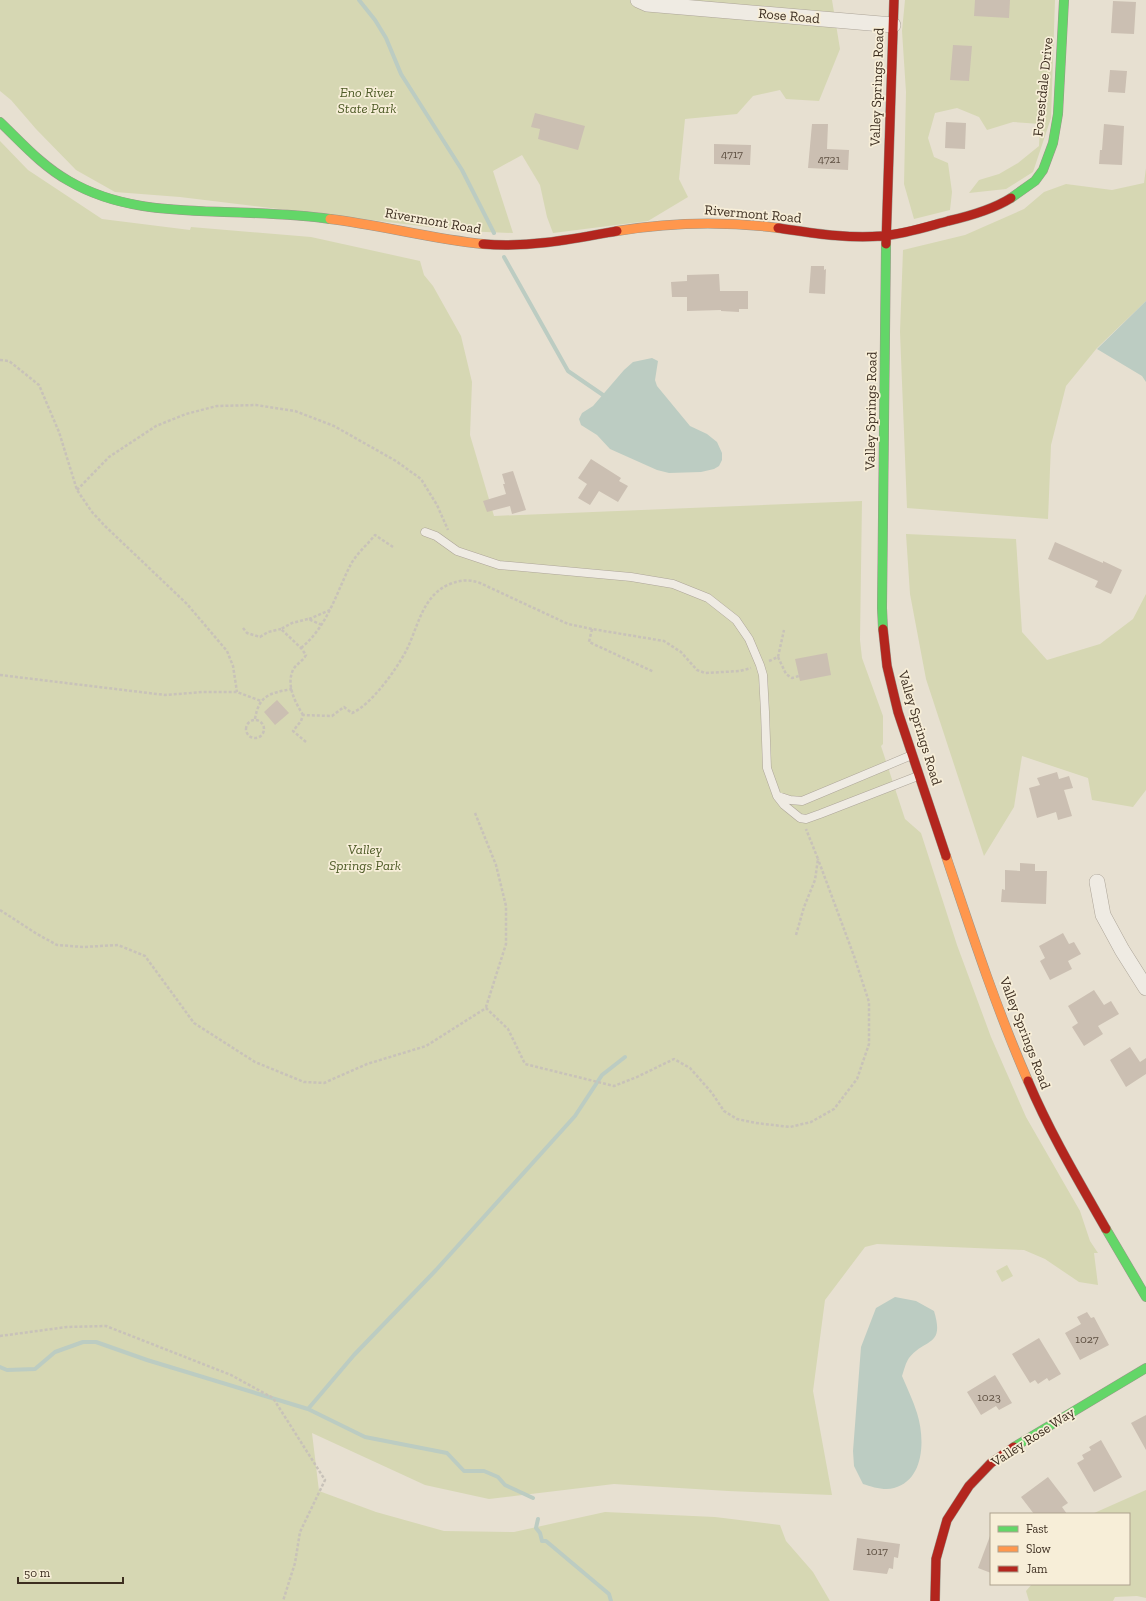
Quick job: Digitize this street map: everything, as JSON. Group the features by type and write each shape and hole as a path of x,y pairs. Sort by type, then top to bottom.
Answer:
{"street":[{"name":"Rose Road","path":"638,0 647,4 893,25"},
{"name":"Valley Springs Road","path":"894,0 886,236 882,608 884,643 891,688 918,776 973,937 1025,1076 1064,1156 1146,1296"},
{"name":"Forestdale Drive","path":"886,236 969,216 990,208 1025,190 1036,180 1050,155 1057,119 1064,0"},
{"name":"Rivermont Road","path":"0,122 39,159 71,182 94,193 119,201 150,208 338,219 377,225 464,243 492,245 516,245 572,240 622,230 687,223 726,223 848,236 886,236"},
{"path":"1097,882 1103,915 1122,950 1146,988"},
{"name":"Valley Rose Way","path":"935,1601 936,1559 947,1520 969,1486 991,1463 1024,1440 1146,1368"}],"lane":[{"path":"425,532 436,536 457,551 499,565 631,577 673,584 708,598 736,620 749,639 760,665 763,675 766,768 777,796 784,805 800,818 806,819 918,776"},
{"path":"777,796 790,800 802,801 912,755"}],"path":[{"path":"0,360 9,361 39,384 59,432 77,490 92,512 187,604 226,651 233,666 237,692"},
{"path":"77,490 109,457 156,426 186,414 217,406 256,405 295,411 334,426 396,461 422,479 437,505 457,551"},
{"path":"301,648 312,639 322,625 352,562 375,535 393,547"},
{"path":"303,715 332,716 344,707 352,713 358,711 382,687 406,651 421,615 430,599 442,587 469,579 568,624 664,641 681,652 697,670 705,673 740,671 760,665 778,656"},
{"path":"243,628 247,633 260,637 268,632 281,629 292,622 308,619 330,610"},
{"path":"308,619 322,625"},
{"path":"281,629 301,648 306,655 304,660 294,669 291,680 295,702 303,715"},
{"path":"592,629 589,642 654,672"},
{"path":"784,630 778,656 786,674 792,678 799,676"},
{"path":"0,675 165,695 203,692 237,692 261,700"},
{"path":"255,719 256,709 261,700 270,693 292,689"},
{"path":"303,715 301,721 293,731 306,742"},
{"path":"255,719 261,721 265,726 265,732 258,738 253,738 246,733 247,724 255,719"},
{"path":"0,910 37,934 57,944 83,947 118,945 145,956 194,1023 255,1062 304,1082 324,1082 367,1064 426,1046 486,1008 506,944 506,906 496,865 475,813"},
{"path":"486,1008 508,1029 525,1064 614,1086 637,1077 674,1059 690,1068 712,1093 724,1111 737,1119 790,1127 811,1122 834,1109 857,1079 869,1044 869,1002 854,956 831,898 818,859 800,818"},
{"path":"796,935 804,907 815,880 818,859"},
{"path":"0,1336 67,1327 106,1326 231,1375 273,1398 325,1480 300,1532 295,1563 283,1601"}],"green space":[{"name":"Eno River State Park","path":"0,0 832,0 840,49 819,101 786,99 780,90 753,96 737,114 685,119 679,179 688,197 648,221 553,233 547,217 540,185 522,155 493,171 513,233 462,231 180,197 115,192 76,170 36,129 11,100 0,91"},
{"path":"905,0 1055,0 1051,118 1033,172 1006,189 969,193 979,180 999,174 1018,163 1039,146 1040,124 1013,122 987,130 979,117 957,108 935,113 928,138 934,157 948,163 952,192 950,210 914,219 904,184 906,92 902,31"},
{"name":"Valley Springs Park","path":"0,141 28,170 102,219 190,230 191,227 311,237 420,261 424,275 433,286 461,336 472,382 470,435 494,516 862,501 860,640 862,658 883,716 883,744 881,746 905,819 921,833 957,945 991,1037 1026,1117 1080,1211 1090,1241 1098,1253 1094,1253 1098,1285 1079,1282 1045,1259 1024,1250 877,1244 865,1247 825,1300 813,1391 832,1495 728,1491 614,1484 489,1499 425,1485 312,1433 319,1491 376,1512 444,1531 514,1532 605,1512 715,1517 780,1525 786,1541 813,1572 830,1601 0,1601"},
{"path":"1146,168 1146,301 1097,348 1066,386 1051,445 1048,519 907,508 900,332 903,250 965,235 1024,209 1044,192 1066,184 1112,190 1144,183"},
{"path":"906,534 1016,539 1022,632 1047,660 1100,644 1133,619 1146,594 1146,790 1133,807 1092,800 1088,778 1022,756 1014,807 984,856 926,679 910,594"},
{"path":"1007,1265 1013,1276 1002,1282 996,1271"},
{"path":"1146,1490 1146,1598 1137,1596 1115,1597 1113,1601 1029,1601 1026,1591 1031,1585 1130,1585 1130,1513 1094,1513"}],"shaded area":[{"path":"1146,301 1146,382 1142,376 1097,349"},
{"path":"652,358 658,361 655,380 657,386 690,426 707,434 717,442 722,453 722,460 719,466 714,469 701,472 669,473 657,470 610,449 597,435 581,425 579,419 582,413 593,406 624,370 633,362"},
{"path":"895,1297 916,1301 934,1311 937,1331 932,1340 909,1358 902,1376 914,1403 920,1423 921,1446 917,1467 912,1476 904,1484 894,1488 883,1489 863,1484 854,1466 853,1451 861,1347 876,1308"}],"building":[{"path":"975,0 1010,0 1009,18 974,16"},
{"path":"1113,1 1136,2 1134,34 1111,33"},
{"path":"953,45 972,46 969,81 950,80"},
{"path":"1110,70 1127,71 1125,93 1108,92"},
{"path":"535,113 585,126 578,150 538,139 540,129 531,127"},
{"path":"946,122 966,123 965,149 945,148"},
{"path":"812,124 828,124 827,149 849,150 848,170 808,168"},
{"path":"1104,124 1124,126 1122,165 1099,164 1100,150 1102,150"},
{"path":"714,144 751,145 750,165 714,164"},
{"path":"811,266 824,266 824,270 826,269 825,294 809,293"},
{"path":"719,274 720,291 748,291 748,309 739,309 739,312 721,310 687,311 687,297 672,297 671,282 687,281 687,275"},
{"path":"591,459 621,478 619,481 628,486 618,502 599,491 590,505 578,498 587,484 578,478"},
{"path":"513,471 526,510 512,514 510,506 487,512 483,501 506,494 502,474"},
{"path":"1055,542 1122,570 1111,594 1095,587 1098,581 1048,559"},
{"path":"827,653 831,675 800,681 795,659"},
{"path":"277,700 289,713 275,725 264,712"},
{"path":"1057,772 1059,779 1069,776 1073,788 1064,790 1072,816 1058,820 1056,812 1037,818 1029,788 1040,785 1037,778"},
{"path":"1020,863 1035,864 1035,871 1047,871 1046,904 1001,902 1002,889 1005,890 1005,870 1020,871"},
{"path":"1063,933 1069,944 1074,942 1081,954 1068,961 1072,969 1050,980 1040,961 1045,958 1039,946"},
{"path":"1094,990 1104,1005 1111,1001 1119,1014 1098,1026 1103,1034 1084,1046 1072,1027 1078,1023 1068,1006"},
{"path":"1130,1047 1140,1062 1146,1058 1146,1074 1126,1087 1110,1060"},
{"path":"1087,1312 1091,1318 1094,1317 1109,1345 1080,1360 1065,1333 1081,1324 1077,1317"},
{"path":"1039,1338 1061,1374 1049,1381 1047,1378 1038,1384 1035,1380 1030,1383 1012,1354"},
{"path":"995,1375 1012,1403 999,1410 996,1406 981,1415 967,1392"},
{"path":"1146,1415 1146,1450 1131,1423"},
{"path":"1101,1440 1122,1477 1094,1492 1077,1463 1084,1459 1082,1455 1091,1450 1089,1447"},
{"path":"1048,1477 1068,1503 1062,1507 1066,1513 1033,1513 1021,1497"},
{"path":"990,1536 990,1573 978,1568"},
{"path":"857,1538 900,1544 898,1558 894,1557 893,1569 889,1568 887,1574 853,1570"}],"waterway":[{"path":"359,0 375,20 386,38 401,74 462,170 494,233"},
{"path":"504,257 568,371 603,395 606,399"},
{"path":"308,1409 354,1355 436,1270 575,1116 602,1075 625,1057"},
{"path":"0,1367 7,1370 35,1369 55,1352 83,1342 96,1342 147,1360 308,1409 365,1437 447,1453 464,1471 484,1471 498,1477 505,1485 533,1498"},
{"path":"538,1519 536,1528 540,1533 542,1541 546,1541 609,1594 611,1601"}],"traffic: fast":[{"path":"1011,198 1035,181 1043,170 1053,143 1058,114 1064,0"},
{"path":"0,122 33,154 59,175 87,190 125,203 164,209 277,214 330,219"},
{"path":"883,629 886,244"},
{"path":"1106,1229 1146,1297"},
{"path":"1014,1447 1146,1368"}],"traffic: slow":[{"path":"330,219 483,244"},
{"path":"617,231 678,224 738,224 778,228"},
{"path":"946,856 974,941 1028,1081"}],"traffic: jam":[{"path":"886,244 894,0"},
{"path":"778,228 817,234 856,237 899,234 973,215 1011,198"},
{"path":"483,244 534,244 617,231"},
{"path":"883,629 887,666 898,712 946,856"},
{"path":"1028,1081 1055,1138 1106,1229"},
{"path":"935,1601 936,1559 947,1520 969,1486 991,1463 1014,1447"}]}
